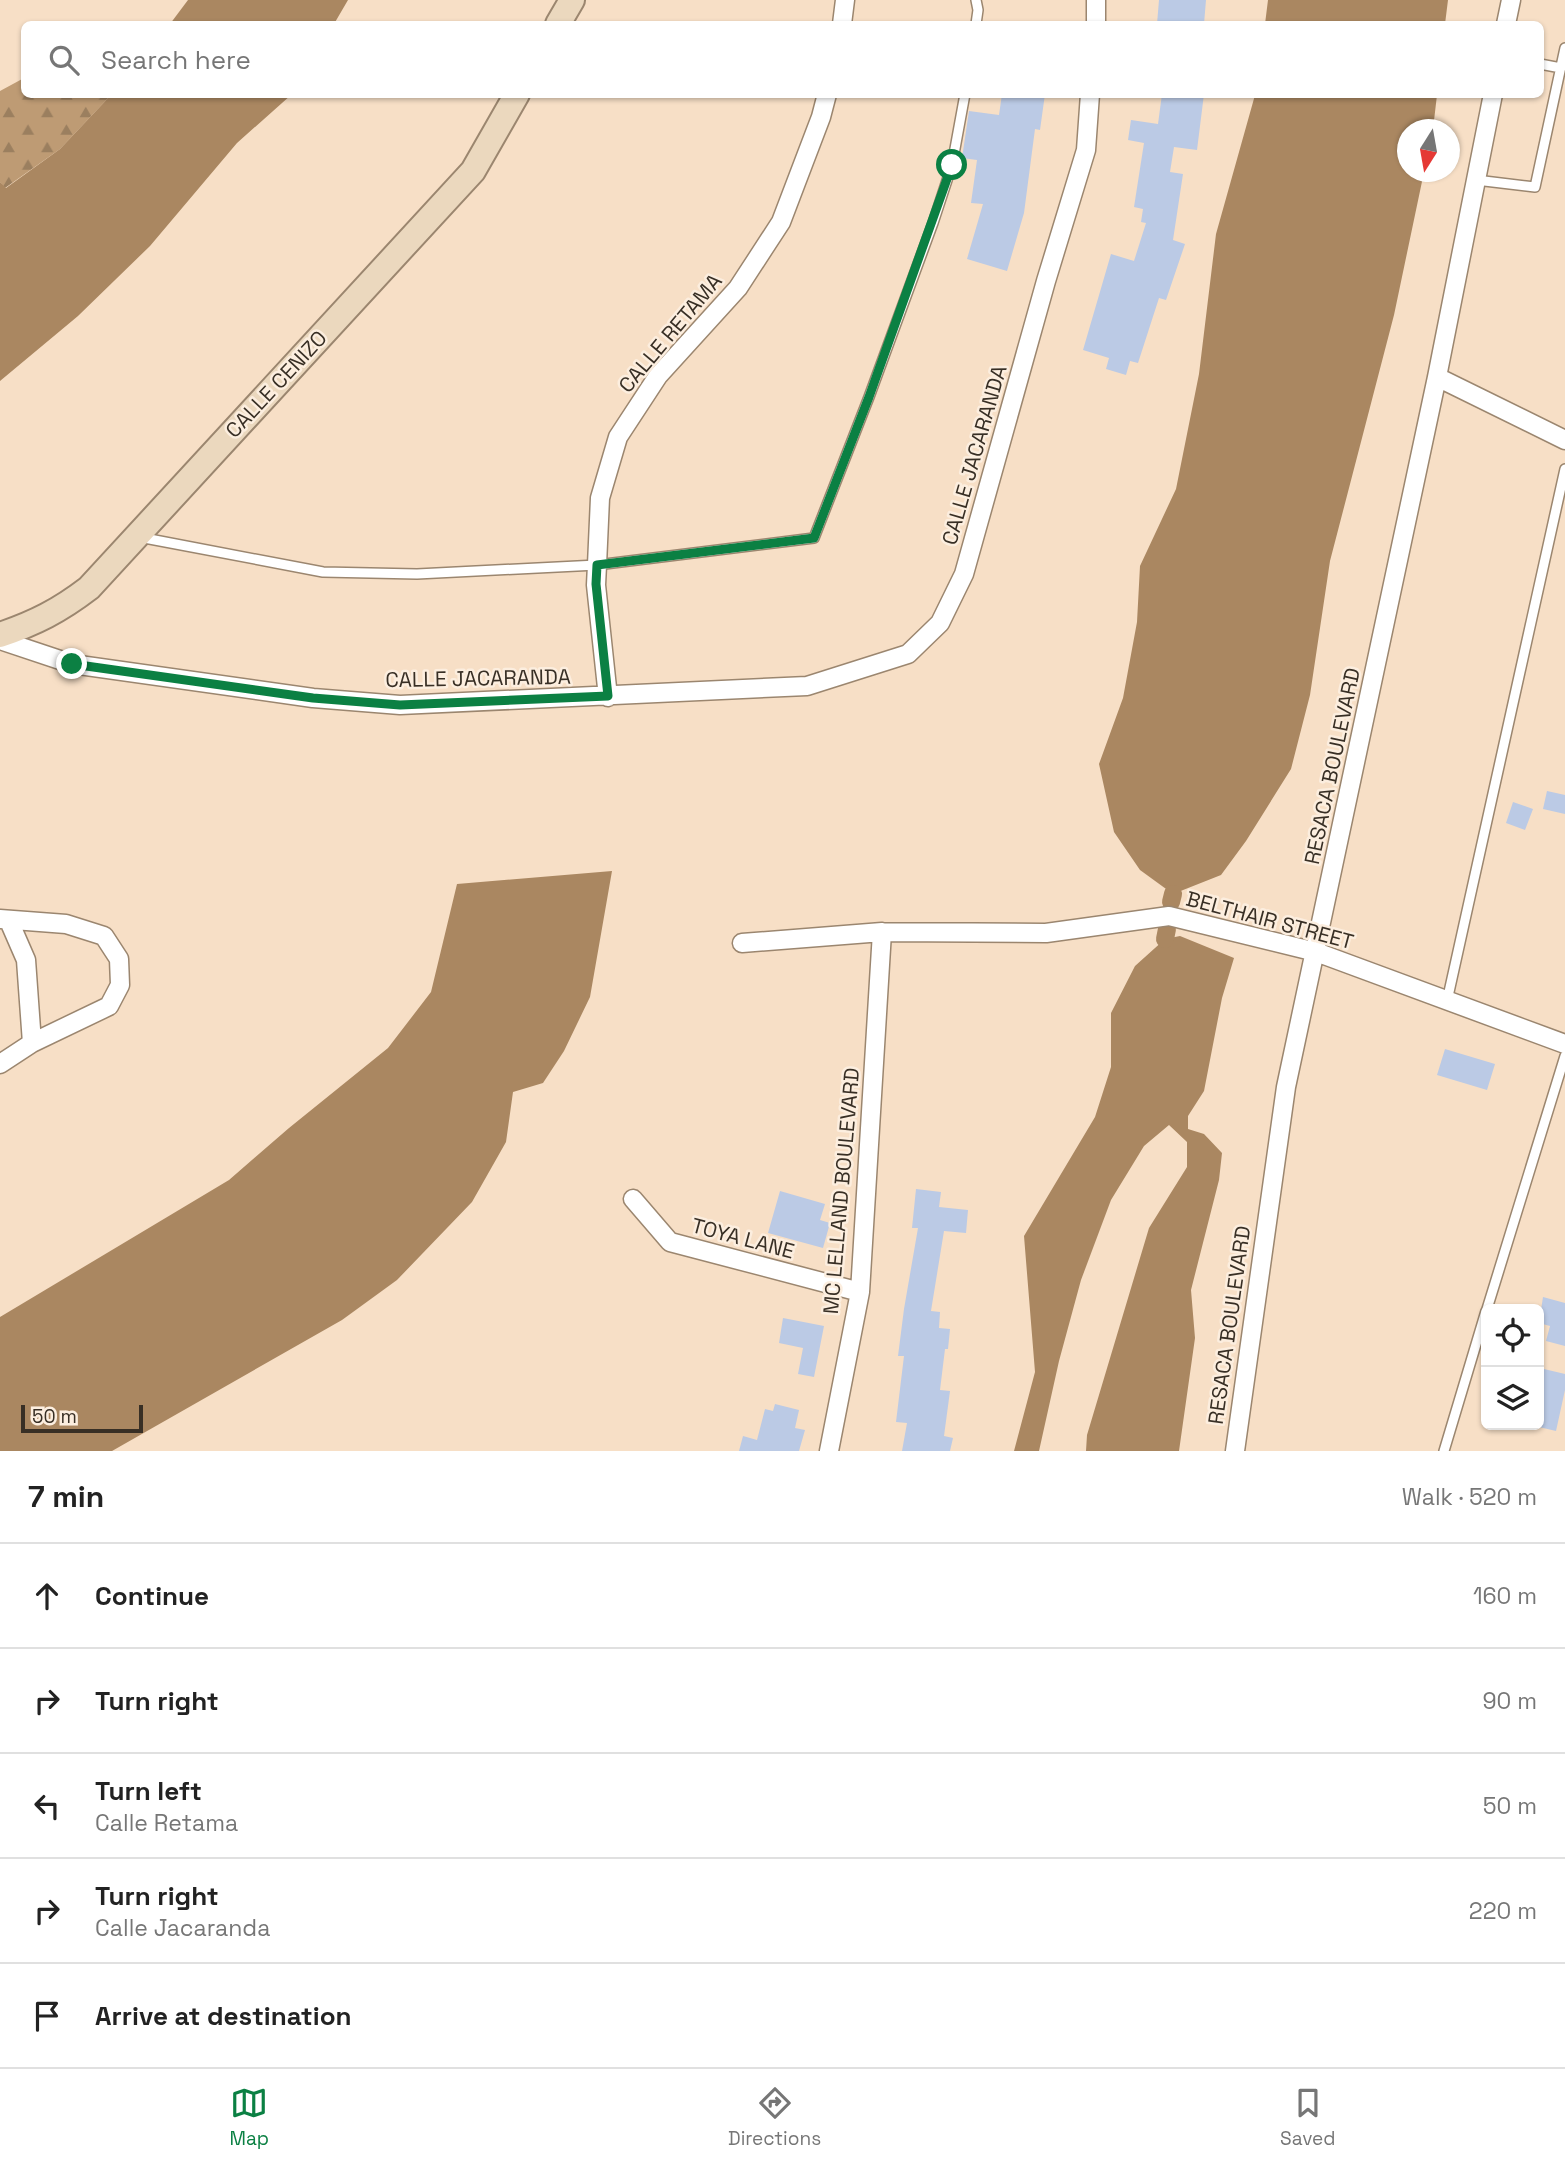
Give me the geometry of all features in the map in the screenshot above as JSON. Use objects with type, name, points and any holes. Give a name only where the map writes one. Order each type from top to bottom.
[{"type":"street","points":[[560,21],[572,0]]},
{"type":"street","points":[[842,21],[845,0]]},
{"type":"street","points":[[1096,0],[1096,21]]},
{"type":"street","points":[[1507,21],[1511,0]]},
{"type":"street","name":"CALLE CENIZO","points":[[0,637],[63,608],[89,588],[472,171],[515,98]]},
{"type":"street","name":"CALLE RETAMA","points":[[608,696],[596,584],[600,498],[618,437],[658,376],[738,288],[781,222],[826,98]]},
{"type":"street","name":"CALLE JACARANDA","points":[[0,637],[72,664],[313,698],[400,705],[807,685],[908,654],[940,623],[964,574],[1046,281],[1086,150],[1090,98]]},
{"type":"street","name":"RESACA BOULEVARD","points":[[1235,1451],[1286,1087],[1437,377],[1492,98]]},
{"type":"street","points":[[1437,377],[1565,440]]},
{"type":"street","name":"BELTHAIR STREET","points":[[742,943],[882,932],[1046,933],[1169,916],[1316,952],[1565,1044]]},
{"type":"street","points":[[4,920],[26,960],[32,1043]]},
{"type":"street","points":[[0,1064],[32,1043],[109,1006],[120,985],[119,959],[104,936],[66,924],[4,920]]},
{"type":"street","name":"MC LELLAND BOULEVARD","points":[[829,1451],[860,1292],[882,932]]},
{"type":"street","name":"TOYA LANE","points":[[632,1199],[670,1242],[860,1292]]},
{"type":"lane","points":[[976,0],[976,21]]},
{"type":"lane","points":[[1476,180],[1535,187],[1565,48]]},
{"type":"lane","points":[[1544,65],[1561,68]]},
{"type":"lane","points":[[136,536],[323,572],[417,574],[597,565],[814,538],[933,223],[952,165],[964,98]]},
{"type":"lane","points":[[1447,1001],[1565,469]]},
{"type":"lane","points":[[1489,1304],[1565,1056]]},
{"type":"lane","points":[[1444,1451],[1481,1330]]},
{"type":"green space","points":[[21,80],[21,98],[108,98],[60,149],[5,188],[0,182],[0,91]]},
{"type":"shaded area","points":[[188,0],[348,0],[336,21],[172,21]]},
{"type":"shaded area","points":[[1268,0],[1448,0],[1445,21],[1265,21]]},
{"type":"shaded area","points":[[108,98],[288,98],[237,143],[150,246],[78,316],[0,381],[0,182],[6,188],[60,149]]},
{"type":"shaded area","points":[[1254,98],[1437,98],[1434,119],[1397,119],[1397,182],[1422,182],[1394,315],[1330,561],[1310,695],[1291,769],[1246,841],[1221,875],[1173,894],[1140,870],[1114,832],[1099,764],[1123,698],[1137,622],[1140,566],[1176,489],[1199,374],[1216,234]]},
{"type":"shaded area","points":[[612,871],[590,997],[564,1051],[543,1083],[513,1092],[506,1142],[472,1202],[397,1280],[342,1320],[112,1451],[0,1451],[0,1317],[229,1180],[388,1048],[431,992],[457,884]]},
{"type":"shaded area","points":[[1180,936],[1234,958],[1222,998],[1204,1091],[1188,1116],[1188,1129],[1204,1134],[1222,1153],[1219,1180],[1191,1290],[1195,1338],[1179,1451],[1086,1451],[1087,1435],[1149,1228],[1187,1167],[1187,1142],[1169,1125],[1144,1146],[1111,1200],[1081,1280],[1039,1451],[1014,1451],[1035,1372],[1024,1236],[1095,1117],[1111,1067],[1111,1013],[1135,966],[1165,939]]},
{"type":"building","points":[[1159,0],[1206,0],[1204,21],[1157,21]]},
{"type":"building","points":[[1001,98],[1044,98],[1040,130],[1035,129],[1024,213],[1007,271],[967,259],[983,204],[971,203],[977,160],[962,158],[969,111],[999,115]]},
{"type":"building","points":[[1161,98],[1204,98],[1197,150],[1174,147],[1170,172],[1183,174],[1173,240],[1185,244],[1166,300],[1159,298],[1138,363],[1130,361],[1126,375],[1106,369],[1109,358],[1083,350],[1111,254],[1134,261],[1146,223],[1141,222],[1143,209],[1134,207],[1144,143],[1128,140],[1131,120],[1158,124]]},
{"type":"building","points":[[1547,791],[1565,795],[1565,814],[1543,809]]},
{"type":"building","points":[[1513,802],[1533,809],[1525,830],[1506,823]]},
{"type":"building","points":[[1445,1049],[1495,1064],[1487,1090],[1437,1075]]},
{"type":"building","points":[[916,1189],[941,1192],[939,1207],[968,1210],[966,1233],[944,1231],[931,1311],[940,1312],[939,1328],[950,1329],[940,1390],[950,1391],[944,1436],[953,1438],[950,1451],[902,1451],[907,1423],[896,1422],[904,1356],[898,1356],[918,1228],[912,1228]]},
{"type":"building","points":[[780,1191],[825,1204],[820,1220],[830,1223],[823,1248],[768,1233]]},
{"type":"building","points":[[1543,1297],[1565,1303],[1565,1346],[1546,1341],[1550,1326],[1544,1324]]},
{"type":"building","points":[[783,1318],[824,1326],[814,1377],[798,1374],[803,1348],[779,1343]]},
{"type":"building","points":[[1544,1369],[1565,1374],[1565,1390],[1556,1431],[1544,1428]]},
{"type":"building","points":[[775,1404],[799,1410],[795,1428],[805,1430],[799,1451],[739,1451],[743,1436],[757,1440],[765,1409],[773,1411]]},
{"type":"waterway","points":[[1171,902],[1173,894]]},
{"type":"waterway","points":[[1165,939],[1167,929]]},
{"type":"route","points":[[72,664],[313,698],[400,705],[608,696],[596,584],[597,565],[814,538],[869,397],[952,165]]}]
